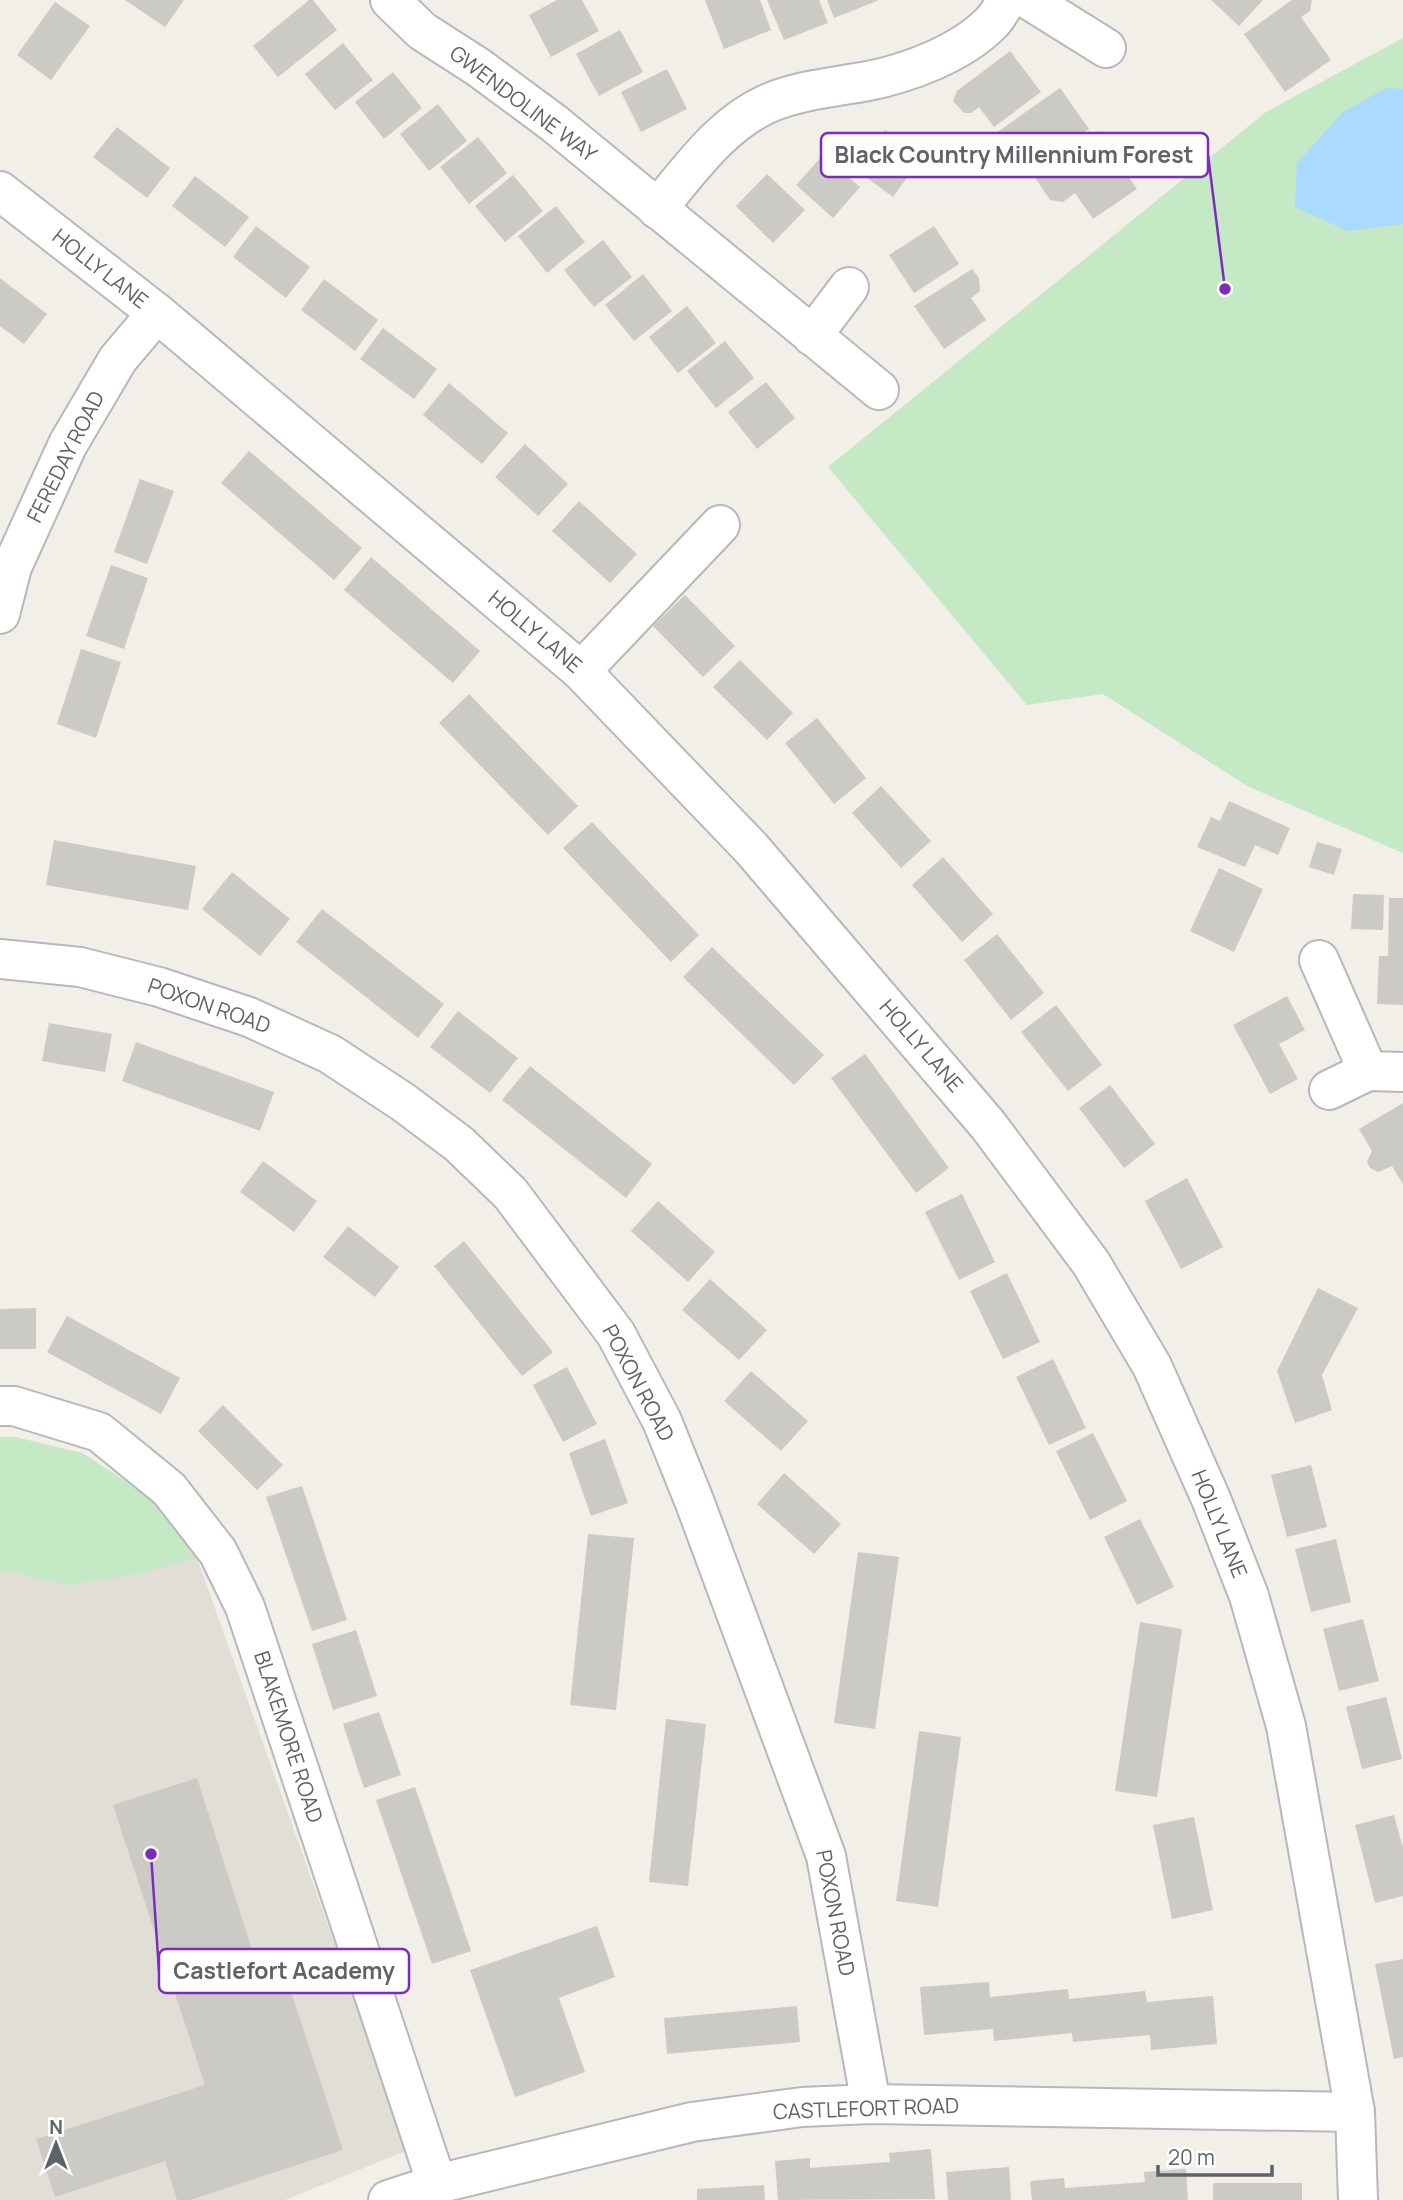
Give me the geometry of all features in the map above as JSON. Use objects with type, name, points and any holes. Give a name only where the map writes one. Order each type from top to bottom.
[{"type":"street","name":"GWENDOLINE WAY","points":[[390,0],[422,31],[478,67],[555,124],[879,390]]},
{"type":"street","points":[[657,209],[722,134],[740,118],[770,103],[815,89],[871,80],[930,62],[971,40],[993,21],[1007,0]]},
{"type":"street","points":[[1029,0],[1106,48]]},
{"type":"street","name":"HOLLY LANE","points":[[0,191],[158,313],[581,671],[751,848],[988,1125],[1091,1263],[1152,1366],[1211,1499],[1249,1596],[1286,1726],[1355,2112],[1358,2200]]},
{"type":"street","points":[[812,336],[849,287]]},
{"type":"street","name":"FEREDAY ROAD","points":[[0,614],[12,567],[68,444],[118,359],[158,313]]},
{"type":"street","points":[[581,671],[720,525]]},
{"type":"street","name":"POXON ROAD","points":[[0,960],[80,967],[159,987],[249,1017],[330,1054],[403,1102],[459,1144],[510,1193],[616,1334],[662,1421],[691,1491],[826,1856],[871,2104]]},
{"type":"street","points":[[1319,960],[1385,1071],[1329,1090]]},
{"type":"street","name":"BLAKEMORE ROAD","points":[[0,1406],[14,1406],[99,1432],[169,1489],[218,1552],[244,1607],[437,2183]]},
{"type":"street","name":"CASTLEFORT ROAD","points":[[388,2200],[437,2183],[692,2122],[802,2107],[871,2104],[1355,2112]]},
{"type":"shaded area","points":[[0,1437],[15,1437],[82,1453],[156,1501],[197,1558],[408,2150],[285,2200],[0,2200]]},
{"type":"green space","points":[[1403,38],[1403,853],[1249,787],[1103,694],[1027,705],[828,467],[1266,112]]},
{"type":"green space","points":[[0,1437],[15,1437],[82,1453],[156,1501],[197,1558],[141,1573],[69,1585],[10,1571],[0,1572]]},
{"type":"water","points":[[1386,88],[1403,89],[1403,224],[1348,231],[1295,207],[1297,163],[1343,112]]},
{"type":"building","points":[[125,0],[184,0],[165,27]]},
{"type":"building","points":[[309,0],[313,0],[337,30],[278,77],[253,46]]},
{"type":"building","points":[[557,0],[582,0],[599,31],[551,57],[529,15]]},
{"type":"building","points":[[705,0],[760,0],[771,30],[724,49]]},
{"type":"building","points":[[767,0],[819,0],[828,23],[784,40]]},
{"type":"building","points":[[827,0],[879,0],[834,18]]},
{"type":"building","points":[[1211,0],[1263,0],[1239,26]]},
{"type":"building","points":[[1292,0],[1312,0],[1310,11],[1301,17],[1331,60],[1285,92],[1244,34]]},
{"type":"building","points":[[55,2],[90,26],[51,80],[17,55]]},
{"type":"building","points":[[620,30],[643,72],[599,96],[576,54]]},
{"type":"building","points":[[343,43],[373,80],[335,110],[305,74]]},
{"type":"building","points":[[1010,51],[1041,92],[994,127],[979,107],[971,113],[964,113],[953,101],[957,91]]},
{"type":"building","points":[[667,69],[687,109],[641,132],[621,92]]},
{"type":"building","points":[[393,72],[422,108],[384,139],[355,102]]},
{"type":"building","points":[[1060,88],[1089,129],[1036,165],[1028,154],[1014,165],[993,135]]},
{"type":"building","points":[[438,104],[467,141],[429,171],[400,134]]},
{"type":"building","points":[[117,127],[170,168],[147,198],[93,157]]},
{"type":"building","points":[[885,130],[922,157],[893,197],[856,170]]},
{"type":"building","points":[[1097,131],[1137,189],[1093,219],[1075,193],[1063,202],[1050,200],[1036,179],[1036,173]]},
{"type":"building","points":[[478,137],[507,173],[469,204],[440,167]]},
{"type":"building","points":[[823,155],[860,187],[833,218],[796,185]]},
{"type":"building","points":[[767,174],[805,210],[773,243],[736,206]]},
{"type":"building","points":[[513,175],[543,211],[505,242],[475,206]]},
{"type":"building","points":[[195,176],[249,217],[225,247],[172,206]]},
{"type":"building","points":[[556,206],[585,242],[547,273],[518,236]]},
{"type":"building","points":[[256,226],[310,267],[286,298],[233,257]]},
{"type":"building","points":[[934,226],[959,264],[914,293],[889,255]]},
{"type":"building","points":[[603,240],[632,277],[594,307],[564,270]]},
{"type":"building","points":[[972,269],[979,278],[980,291],[971,298],[986,320],[944,349],[914,306]]},
{"type":"building","points":[[643,274],[672,311],[634,341],[605,305]]},
{"type":"building","points":[[0,278],[47,314],[24,344],[0,326]]},
{"type":"building","points":[[324,279],[378,320],[355,351],[301,310]]},
{"type":"building","points":[[687,306],[716,343],[678,373],[649,337]]},
{"type":"building","points":[[383,328],[437,369],[414,399],[360,359]]},
{"type":"building","points":[[725,341],[754,378],[716,408],[687,371]]},
{"type":"building","points":[[766,382],[795,418],[757,449],[728,412]]},
{"type":"building","points":[[449,383],[508,433],[482,464],[423,415]]},
{"type":"building","points":[[525,444],[568,484],[538,516],[495,477]]},
{"type":"building","points":[[249,451],[362,548],[334,580],[221,483]]},
{"type":"building","points":[[140,479],[174,491],[147,564],[114,552]]},
{"type":"building","points":[[579,501],[637,554],[610,583],[552,531]]},
{"type":"building","points":[[371,557],[480,651],[453,683],[344,590]]},
{"type":"building","points":[[111,565],[148,578],[124,649],[86,636]]},
{"type":"building","points":[[685,595],[735,646],[703,677],[653,626]]},
{"type":"building","points":[[81,649],[121,662],[96,738],[57,724]]},
{"type":"building","points":[[740,660],[793,713],[767,740],[713,687]]},
{"type":"building","points":[[469,694],[578,806],[548,835],[439,723]]},
{"type":"building","points":[[817,718],[866,778],[834,804],[785,743]]},
{"type":"building","points":[[881,786],[931,841],[901,868],[852,813]]},
{"type":"building","points":[[1229,801],[1290,828],[1278,855],[1255,845],[1245,867],[1197,847],[1211,817],[1220,821]]},
{"type":"building","points":[[592,822],[699,935],[671,962],[563,848]]},
{"type":"building","points":[[54,840],[196,866],[188,910],[46,885]]},
{"type":"building","points":[[1317,842],[1342,849],[1334,875],[1309,867]]},
{"type":"building","points":[[943,857],[993,914],[962,942],[912,885]]},
{"type":"building","points":[[1219,868],[1263,889],[1234,952],[1190,931]]},
{"type":"building","points":[[232,872],[290,919],[260,956],[202,909]]},
{"type":"building","points":[[1353,894],[1384,895],[1383,930],[1351,929]]},
{"type":"building","points":[[1389,898],[1403,898],[1403,1005],[1377,1004],[1379,956],[1388,956]]},
{"type":"building","points":[[322,909],[444,1004],[418,1038],[296,942]]},
{"type":"building","points":[[997,934],[1044,993],[1011,1020],[964,960]]},
{"type":"building","points":[[712,947],[824,1055],[794,1085],[683,977]]},
{"type":"building","points":[[1287,996],[1305,1030],[1279,1044],[1298,1079],[1270,1094],[1233,1025]]},
{"type":"building","points":[[1056,1005],[1102,1065],[1068,1091],[1021,1032]]},
{"type":"building","points":[[458,1011],[518,1058],[490,1093],[430,1047]]},
{"type":"building","points":[[49,1023],[112,1034],[105,1072],[42,1061]]},
{"type":"building","points":[[136,1042],[274,1092],[260,1131],[122,1081]]},
{"type":"building","points":[[865,1054],[949,1168],[916,1193],[831,1078]]},
{"type":"building","points":[[530,1066],[652,1164],[626,1198],[502,1100]]},
{"type":"building","points":[[1110,1085],[1155,1144],[1124,1168],[1079,1108]]},
{"type":"building","points":[[1403,1103],[1403,1184],[1392,1166],[1378,1172],[1370,1168],[1367,1162],[1372,1151],[1359,1129]]},
{"type":"building","points":[[263,1161],[317,1201],[294,1232],[240,1192]]},
{"type":"building","points":[[1187,1178],[1223,1247],[1181,1269],[1145,1201]]},
{"type":"building","points":[[962,1194],[995,1262],[959,1280],[925,1212]]},
{"type":"building","points":[[658,1201],[715,1252],[688,1282],[631,1231]]},
{"type":"building","points":[[348,1226],[399,1267],[375,1297],[323,1257]]},
{"type":"building","points":[[464,1241],[553,1352],[522,1376],[434,1266]]},
{"type":"building","points":[[1007,1273],[1040,1342],[1003,1359],[970,1291]]},
{"type":"building","points":[[710,1279],[767,1330],[739,1360],[682,1310]]},
{"type":"building","points":[[1318,1288],[1358,1308],[1322,1375],[1332,1410],[1295,1423],[1277,1371]]},
{"type":"building","points":[[36,1308],[36,1349],[0,1349],[0,1309]]},
{"type":"building","points":[[67,1316],[180,1378],[161,1414],[47,1352]]},
{"type":"building","points":[[1053,1359],[1086,1428],[1049,1445],[1016,1377]]},
{"type":"building","points":[[567,1367],[597,1424],[563,1442],[533,1385]]},
{"type":"building","points":[[751,1371],[808,1421],[781,1451],[724,1401]]},
{"type":"building","points":[[223,1405],[283,1465],[257,1490],[198,1431]]},
{"type":"building","points":[[1093,1433],[1127,1501],[1090,1520],[1056,1451]]},
{"type":"building","points":[[605,1439],[628,1503],[591,1516],[569,1453]]},
{"type":"building","points":[[1311,1465],[1327,1527],[1287,1537],[1271,1475]]},
{"type":"building","points":[[784,1473],[841,1524],[814,1554],[757,1504]]},
{"type":"building","points":[[302,1486],[347,1620],[312,1631],[266,1497]]},
{"type":"building","points":[[1140,1519],[1174,1587],[1137,1605],[1104,1537]]},
{"type":"building","points":[[588,1534],[634,1538],[616,1710],[570,1705]]},
{"type":"building","points":[[1336,1539],[1351,1602],[1311,1612],[1295,1549]]},
{"type":"building","points":[[858,1552],[899,1557],[875,1729],[834,1723]]},
{"type":"building","points":[[1363,1619],[1379,1681],[1339,1691],[1323,1629]]},
{"type":"building","points":[[1140,1622],[1182,1629],[1157,1797],[1115,1791]]},
{"type":"building","points":[[356,1630],[377,1696],[333,1710],[312,1644]]},
{"type":"building","points":[[1386,1697],[1402,1759],[1362,1769],[1346,1707]]},
{"type":"building","points":[[379,1712],[401,1775],[364,1788],[343,1724]]},
{"type":"building","points":[[666,1719],[706,1724],[688,1886],[649,1882]]},
{"type":"building","points":[[919,1731],[961,1737],[938,1907],[896,1901]]},
{"type":"building","points":[[197,1778],[256,1962],[279,1955],[343,2150],[190,2200],[177,2200],[165,2161],[55,2197],[36,2139],[205,2085],[113,1805]]},
{"type":"building","points":[[415,1787],[471,1951],[432,1964],[376,1800]]},
{"type":"building","points":[[1394,1815],[1403,1848],[1403,1896],[1375,1903],[1355,1825]]},
{"type":"building","points":[[1194,1817],[1213,1910],[1172,1919],[1153,1825]]},
{"type":"building","points":[[597,1926],[615,1977],[559,1998],[585,2072],[515,2097],[470,1970]]},
{"type":"building","points":[[1403,1959],[1403,2057],[1394,2059],[1375,1964]]},
{"type":"building","points":[[989,1982],[990,1997],[1068,1989],[1069,1999],[1145,1991],[1147,2002],[1213,1996],[1217,2044],[1151,2050],[1150,2035],[1073,2042],[1072,2033],[994,2041],[993,2029],[924,2035],[920,1987]]},
{"type":"building","points":[[797,2006],[800,2042],[667,2054],[664,2018]]},
{"type":"building","points":[[931,2149],[935,2199],[778,2200],[775,2161],[810,2158],[810,2168],[890,2162],[889,2153]]},
{"type":"building","points":[[1009,2167],[1011,2200],[948,2200],[946,2172]]},
{"type":"building","points":[[1186,2169],[1188,2200],[1032,2200],[1030,2181],[1064,2178],[1065,2188],[1145,2182],[1144,2172]]},
{"type":"building","points":[[1213,2183],[1302,2183],[1302,2200],[1213,2200]]},
{"type":"building","points":[[764,2185],[765,2200],[697,2200],[697,2189]]},
{"type":"place","name":"Black Country Millennium Forest","points":[[1225,289]]},
{"type":"place","name":"Castlefort Academy","points":[[151,1854]]}]
